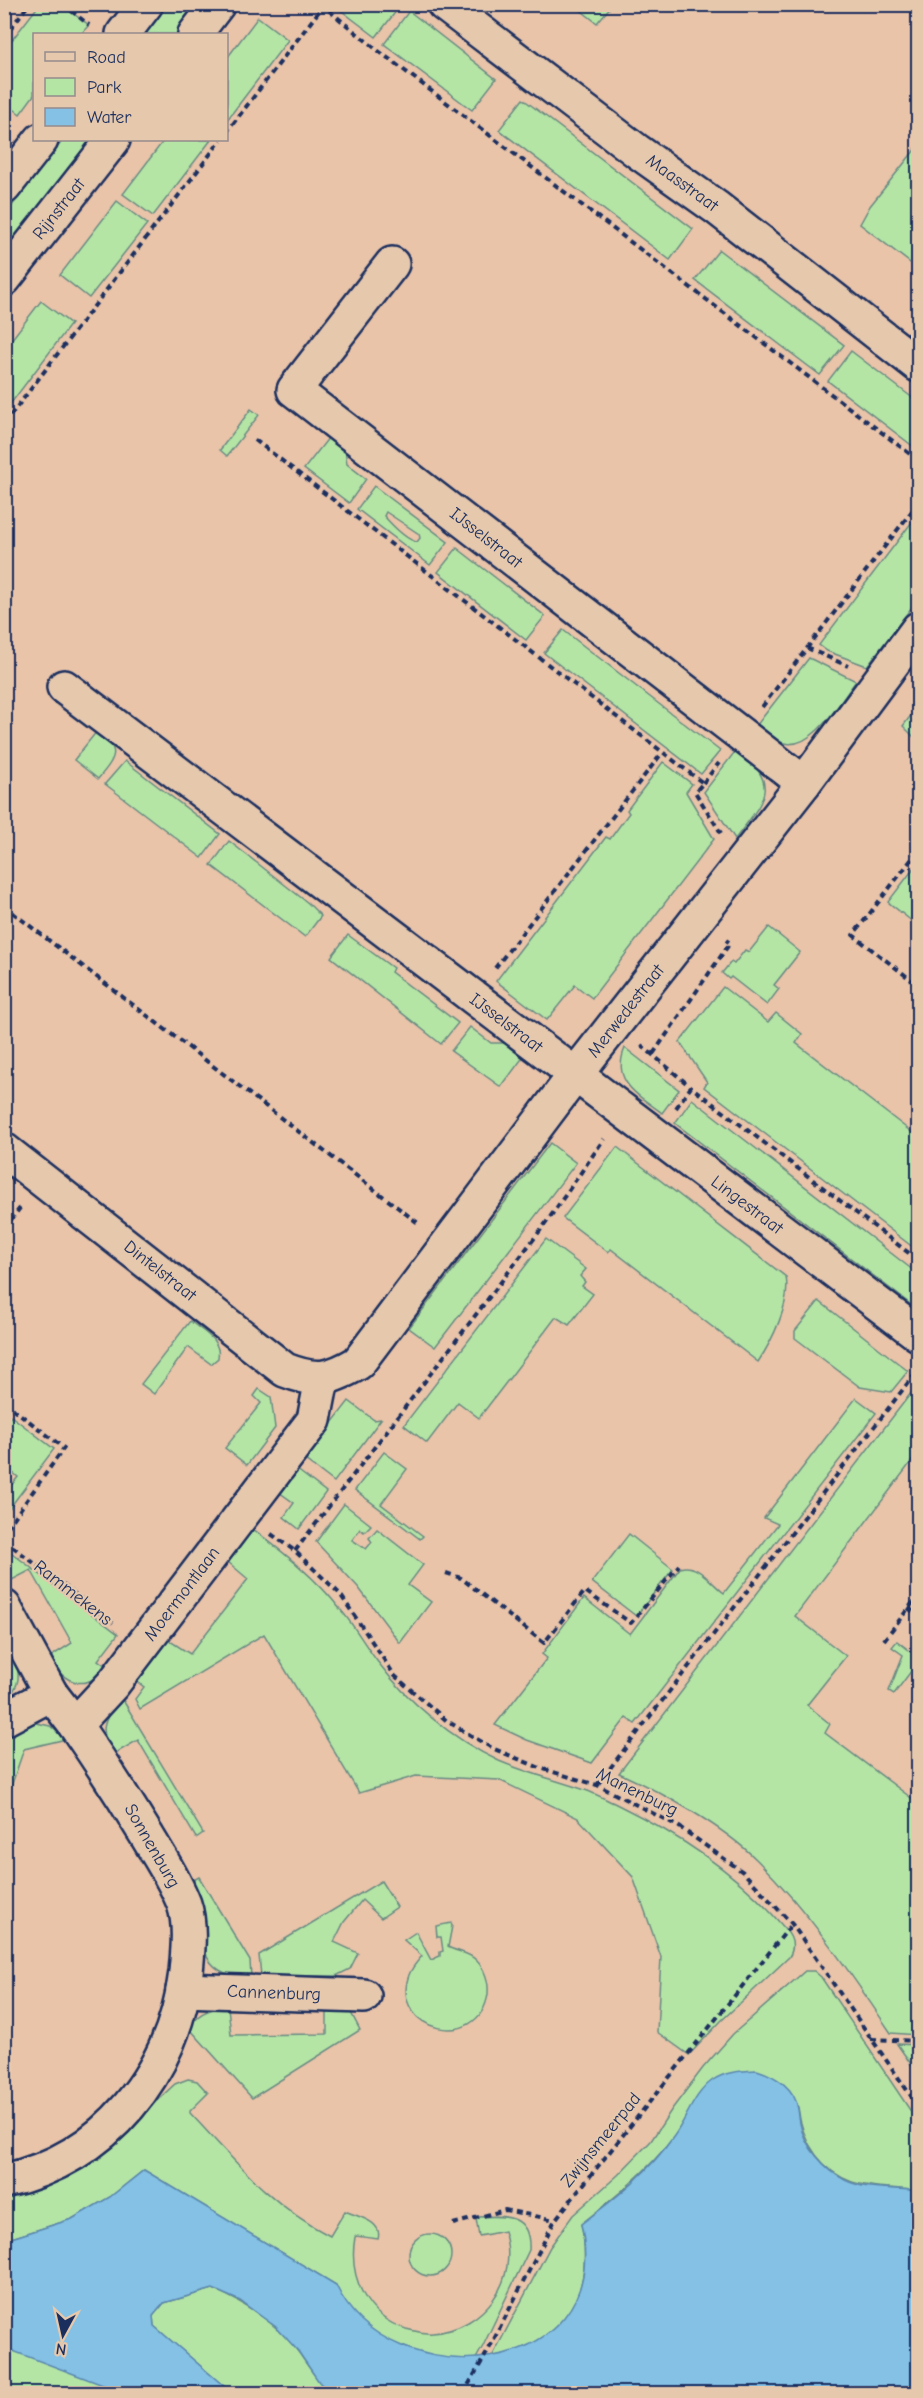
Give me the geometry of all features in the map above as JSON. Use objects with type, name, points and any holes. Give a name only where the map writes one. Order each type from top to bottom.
[{"type":"street","points":[[108,32],[146,4]]},
{"type":"street","points":[[196,33],[218,4]]},
{"type":"street","name":"Maasstraat","points":[[444,4],[637,151],[717,208],[918,365]]},
{"type":"street","points":[[4,187],[40,141]]},
{"type":"street","name":"Rijnstraat","points":[[4,279],[112,141]]},
{"type":"street","name":"IJsselstraat","points":[[392,264],[294,390],[804,783]]},
{"type":"street","name":"Merwedestraat","points":[[322,1378],[338,1375],[358,1363],[575,1075],[804,783],[918,629]]},
{"type":"street","name":"IJsselstraat","points":[[64,687],[575,1075]]},
{"type":"street","name":"Lingestraat","points":[[575,1075],[918,1334]]},
{"type":"street","name":"Dintelstraat","points":[[4,1150],[285,1370],[304,1377],[322,1378]]},
{"type":"street","name":"Moermontlaan","points":[[75,1725],[113,1684],[314,1420],[322,1378]]},
{"type":"street","points":[[4,1607],[51,1694],[75,1725]]},
{"type":"street","points":[[4,1719],[51,1694]]},
{"type":"street","name":"Sonnenburg","points":[[4,2181],[26,2176],[72,2156],[112,2126],[144,2088],[168,2044],[183,1990],[188,1947],[185,1906],[163,1861],[75,1725]]},
{"type":"street","name":"Cannenburg","points":[[183,1990],[364,1996]]},
{"type":"path","points":[[4,37],[29,4]]},
{"type":"path","points":[[63,4],[108,32]]},
{"type":"path","points":[[228,130],[322,5],[375,49],[918,460]]},
{"type":"path","points":[[4,424],[220,141]]},
{"type":"path","points":[[255,440],[703,783]]},
{"type":"path","points":[[741,863],[695,792],[918,503]]},
{"type":"path","points":[[473,997],[662,753]]},
{"type":"path","points":[[918,851],[853,935],[918,985]]},
{"type":"path","points":[[4,906],[446,1244]]},
{"type":"path","points":[[653,1054],[730,942],[718,935]]},
{"type":"path","points":[[656,1136],[691,1087],[918,1260]]},
{"type":"path","points":[[295,1551],[546,1223],[609,1133]]},
{"type":"path","points":[[597,1785],[918,1370]]},
{"type":"path","points":[[4,1411],[7,1404],[64,1448],[4,1532]]},
{"type":"path","name":"Manenburg","points":[[244,1514],[295,1551],[340,1594],[395,1676],[447,1720],[492,1748],[540,1768],[597,1785],[678,1826],[743,1872],[792,1924],[918,2106]]},
{"type":"path","name":"Rammekens","points":[[4,1540],[142,1646]]},
{"type":"path","points":[[446,1573],[461,1578],[543,1643],[585,1591],[631,1623],[679,1565]]},
{"type":"path","points":[[884,1640],[918,1596]]},
{"type":"path","points":[[908,1608],[918,1615]]},
{"type":"path","name":"Zwijnsmeerpad","points":[[463,2394],[555,2220],[792,1924]]},
{"type":"path","points":[[870,2039],[918,2041]]},
{"type":"path","points":[[453,2224],[505,2210],[555,2220]]},
{"type":"green space","points":[[400,4],[401,5],[376,37],[334,5]]},
{"type":"green space","points":[[39,5],[61,5],[89,25],[82,33],[33,33],[33,96],[20,114],[5,102],[5,49]]},
{"type":"green space","points":[[167,5],[204,5],[182,33],[145,33]]},
{"type":"green space","points":[[574,5],[612,5],[597,23]]},
{"type":"green space","points":[[409,11],[496,79],[472,110],[384,44]]},
{"type":"green space","points":[[258,17],[288,40],[228,119],[228,57]]},
{"type":"green space","points":[[523,99],[693,229],[670,260],[499,130]]},
{"type":"green space","points":[[62,141],[99,141],[13,252],[5,245],[4,216]]},
{"type":"green space","points":[[163,141],[210,141],[153,216],[123,194]]},
{"type":"green space","points":[[918,146],[918,269],[860,224],[870,206]]},
{"type":"green space","points":[[117,201],[147,224],[89,298],[60,275]]},
{"type":"green space","points":[[719,250],[844,345],[820,375],[695,280]]},
{"type":"green space","points":[[41,301],[71,324],[5,411],[5,348]]},
{"type":"green space","points":[[851,351],[918,402],[918,450],[828,381]]},
{"type":"green space","points":[[251,409],[259,415],[227,456],[220,450]]},
{"type":"green space","points":[[329,437],[345,449],[347,464],[366,479],[349,503],[304,469]]},
{"type":"green space","points":[[374,486],[448,542],[430,565],[357,509]],"holes":[[[386,512],[419,534],[420,538],[417,542],[408,538],[384,516]]]},
{"type":"green space","points":[[918,514],[918,599],[867,666],[827,651],[819,645]]},
{"type":"green space","points":[[457,548],[545,616],[526,640],[438,572]]},
{"type":"green space","points":[[563,630],[720,751],[701,774],[544,653]]},
{"type":"green space","points":[[809,658],[856,681],[816,732],[795,743],[780,742],[756,726]]},
{"type":"green space","points":[[918,706],[918,741],[903,726]]},
{"type":"green space","points":[[97,731],[110,743],[114,754],[98,779],[74,760]]},
{"type":"green space","points":[[737,749],[760,773],[764,783],[764,793],[754,814],[735,839],[704,792]]},
{"type":"green space","points":[[125,761],[220,834],[202,858],[105,784]]},
{"type":"green space","points":[[663,762],[692,784],[686,792],[714,839],[592,998],[575,985],[547,1020],[496,981],[606,837],[610,839],[629,813],[627,810]]},
{"type":"green space","points":[[229,841],[308,903],[321,916],[305,937],[211,865]]},
{"type":"green space","points":[[918,863],[918,926],[888,902]]},
{"type":"green space","points":[[769,927],[800,952],[774,985],[779,989],[767,1005],[731,977],[729,979],[722,973],[731,962],[734,964],[745,950],[749,952]]},
{"type":"green space","points":[[348,935],[393,968],[391,972],[458,1023],[441,1044],[331,957]]},
{"type":"green space","points":[[723,987],[768,1022],[776,1013],[802,1034],[796,1043],[918,1137],[918,1251],[704,1087],[707,1082],[680,1042]]},
{"type":"green space","points":[[470,1027],[491,1043],[506,1043],[524,1056],[501,1087],[451,1051]]},
{"type":"green space","points":[[625,1048],[679,1090],[662,1113],[636,1093],[624,1079],[622,1060]]},
{"type":"green space","points":[[692,1099],[918,1274],[918,1310],[675,1123]]},
{"type":"green space","points":[[550,1143],[576,1163],[435,1347],[409,1328]]},
{"type":"green space","points":[[617,1147],[786,1277],[786,1298],[783,1310],[769,1344],[758,1362],[611,1249],[608,1252],[563,1218]]},
{"type":"green space","points":[[546,1239],[586,1269],[580,1276],[585,1282],[582,1286],[593,1294],[569,1325],[556,1317],[479,1418],[458,1402],[427,1443],[404,1425]]},
{"type":"green space","points":[[819,1301],[908,1371],[891,1392],[860,1387],[795,1338],[795,1331]]},
{"type":"green space","points":[[190,1321],[214,1341],[218,1358],[211,1364],[188,1347],[154,1394],[141,1384]]},
{"type":"green space","points":[[918,1384],[918,1453],[795,1616],[846,1656],[807,1705],[830,1724],[825,1733],[918,1803],[918,2035],[891,2033],[844,1965],[794,1900],[743,1847],[692,1811],[619,1773]]},
{"type":"green space","points":[[259,1389],[271,1397],[275,1428],[247,1465],[225,1448],[261,1403],[254,1396]]},
{"type":"green space","points":[[856,1398],[876,1413],[635,1724],[626,1718],[592,1763],[527,1740],[495,1725],[547,1658],[542,1654],[584,1598],[630,1634],[680,1568],[692,1568],[698,1571],[724,1593],[778,1524],[764,1518]]},
{"type":"green space","points":[[349,1401],[374,1420],[381,1419],[334,1482],[304,1459]]},
{"type":"green space","points":[[11,1416],[54,1449],[5,1514],[5,1486],[10,1487],[18,1477],[5,1466],[5,1423]]},
{"type":"green space","points":[[384,1452],[407,1469],[381,1504],[423,1536],[420,1539],[355,1490]]},
{"type":"green space","points":[[296,1469],[326,1492],[299,1529],[284,1517],[294,1503],[279,1492]]},
{"type":"green space","points":[[344,1504],[371,1525],[364,1532],[360,1529],[352,1540],[366,1549],[372,1542],[369,1538],[377,1529],[423,1565],[408,1585],[431,1602],[400,1643],[358,1587],[316,1542]]},
{"type":"green space","points":[[253,1529],[310,1576],[345,1615],[389,1676],[417,1705],[448,1731],[499,1761],[597,1795],[660,1827],[701,1853],[739,1882],[781,1924],[789,1934],[793,1945],[789,1957],[721,2021],[689,2055],[657,2032],[661,1957],[633,1877],[578,1818],[499,1780],[416,1776],[359,1793],[264,1634],[140,1709],[135,1699],[144,1687],[135,1680],[167,1639],[190,1654],[248,1579],[228,1562]]},
{"type":"green space","points":[[629,1534],[673,1569],[636,1616],[592,1582]]},
{"type":"green space","points":[[4,1547],[118,1634],[98,1660],[106,1666],[99,1675],[91,1680],[76,1682],[62,1674],[49,1659],[72,1643],[31,1570],[5,1582]]},
{"type":"green space","points":[[897,1641],[918,1657],[918,1662],[894,1694],[889,1691],[903,1655],[892,1647]]},
{"type":"green space","points":[[13,1654],[18,1674],[17,1685],[5,1701],[5,1659]]},
{"type":"green space","points":[[121,1697],[203,1833],[196,1838],[138,1740],[114,1754],[108,1745],[104,1731],[105,1724]]},
{"type":"green space","points":[[32,1722],[50,1726],[66,1739],[24,1749],[5,1804],[5,1767],[8,1765],[5,1759],[5,1735]]},
{"type":"green space","points":[[199,1877],[250,1961],[251,1977],[231,1975],[220,1971],[207,1957],[190,1882]]},
{"type":"green space","points":[[381,1881],[397,1907],[381,1918],[362,1900],[344,1922],[334,1942],[358,1953],[350,1969],[336,1976],[261,1976],[259,1955]]},
{"type":"green space","points":[[451,1923],[448,1947],[470,1955],[476,1960],[484,1972],[488,1989],[481,2012],[469,2024],[454,2029],[438,2028],[423,2021],[412,2010],[406,1994],[409,1975],[422,1956],[404,1940],[416,1932],[431,1960],[440,1956],[440,1952],[443,1951],[441,1937],[437,1937],[436,1926]]},
{"type":"green space","points":[[805,1971],[814,1971],[821,1977],[918,2122],[918,2191],[862,2185],[838,2175],[827,2167],[809,2144],[802,2127],[798,2107],[713,2080],[673,2138],[652,2162],[581,2224],[584,2251],[583,2277],[576,2300],[565,2322],[550,2340],[531,2356],[508,2368],[482,2376],[550,2247],[573,2215],[618,2175],[651,2141],[703,2068],[733,2034]]},
{"type":"green space","points":[[228,2007],[231,2035],[327,2034],[327,2008],[350,2011],[360,2030],[252,2098],[190,2029],[192,2023],[205,2012]]},
{"type":"green space","points":[[897,2044],[918,2045],[918,2074]]},
{"type":"green space","points":[[188,2079],[197,2081],[208,2093],[190,2113],[255,2181],[289,2211],[330,2236],[345,2211],[368,2220],[377,2228],[378,2239],[355,2237],[354,2267],[370,2305],[392,2323],[413,2331],[433,2333],[468,2322],[482,2312],[494,2299],[502,2284],[507,2267],[508,2249],[504,2231],[479,2236],[476,2219],[498,2216],[521,2223],[526,2229],[529,2250],[464,2380],[419,2373],[383,2355],[355,2326],[336,2285],[144,2170],[110,2197],[72,2219],[5,2240],[5,2194],[107,2147],[175,2084]]},
{"type":"green space","points":[[430,2234],[445,2240],[451,2255],[445,2270],[430,2276],[415,2270],[409,2255],[415,2240]]},
{"type":"green space","points":[[213,2289],[249,2307],[271,2323],[290,2342],[330,2393],[232,2393],[154,2326],[153,2316],[164,2303]]},
{"type":"green space","points":[[5,2341],[149,2393],[5,2393]]},
{"type":"water","points":[[757,2070],[778,2079],[789,2089],[796,2102],[802,2132],[806,2140],[816,2156],[837,2176],[862,2186],[918,2191],[918,2393],[601,2394],[591,2389],[581,2394],[330,2393],[319,2382],[298,2351],[276,2327],[240,2301],[213,2289],[164,2303],[153,2316],[154,2326],[232,2393],[124,2393],[5,2348],[5,2240],[72,2219],[110,2197],[144,2170],[336,2285],[363,2321],[401,2346],[445,2357],[491,2356],[532,2343],[565,2316],[583,2277],[581,2224],[643,2173],[665,2149],[706,2085],[723,2075]]}]
